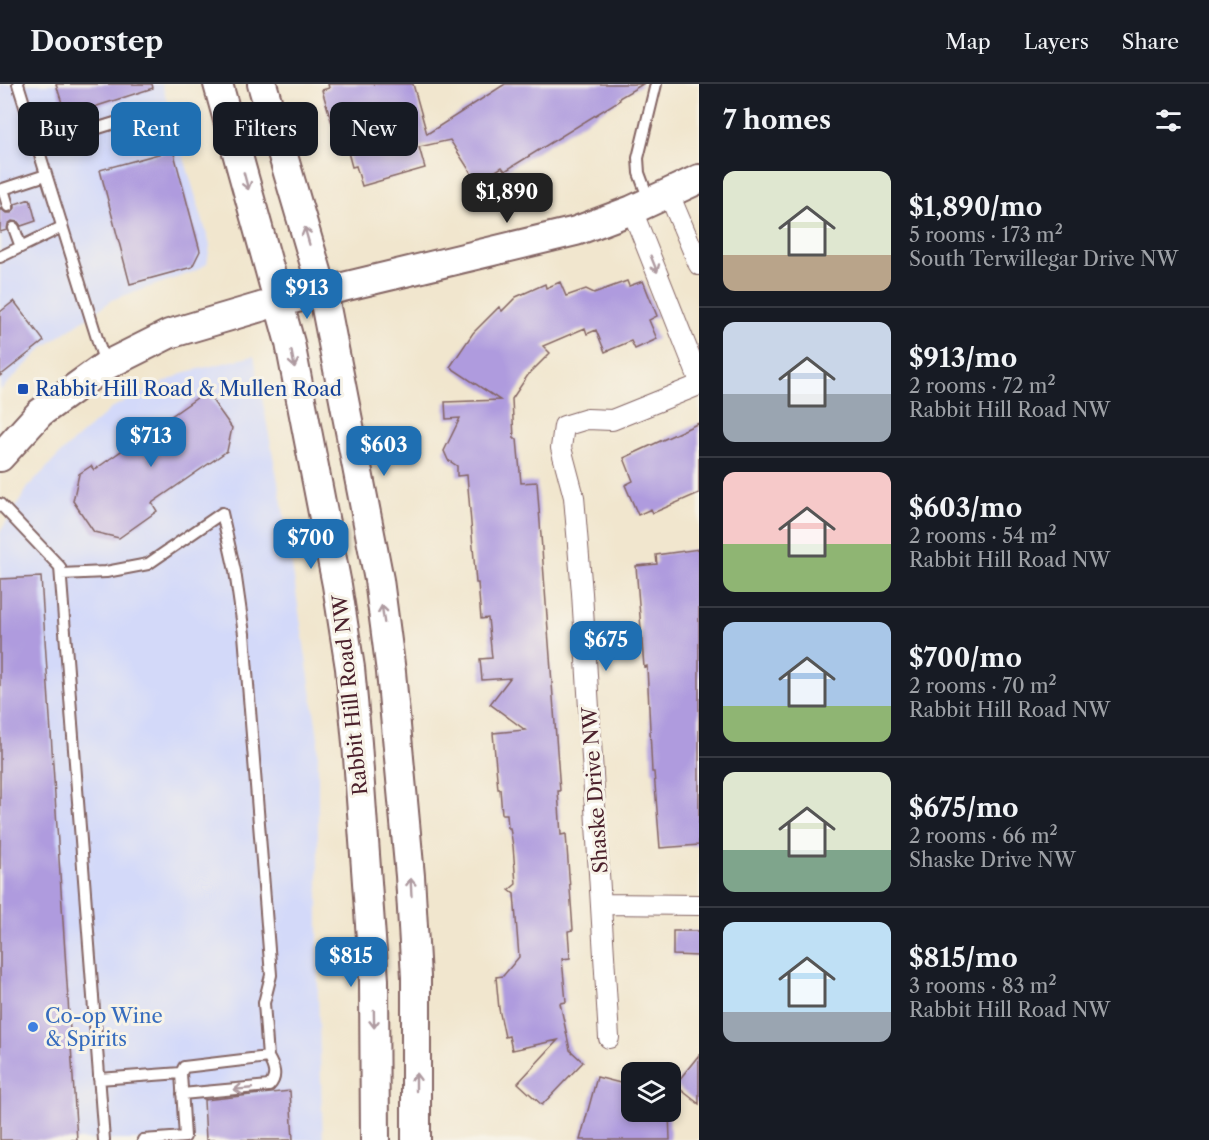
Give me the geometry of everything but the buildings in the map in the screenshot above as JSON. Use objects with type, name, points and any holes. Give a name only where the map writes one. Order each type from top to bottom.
[{"type":"main road","name":"Rabbit Hill Road NW","points":[[218,84],[280,302],[314,459],[350,668],[374,980],[375,1140]]},
{"type":"main road","name":"Rabbit Hill Road NW","points":[[262,84],[323,292],[379,580],[392,682],[412,910],[416,977],[416,1140]]},
{"type":"main road","points":[[0,457],[40,412],[105,366],[169,334],[280,302],[566,234],[650,202],[699,179]]},
{"type":"street","points":[[650,202],[699,265]]},
{"type":"street","points":[[650,202],[699,379]]},
{"type":"street","name":"Shaske Drive NW","points":[[609,1038],[583,605],[574,507],[561,448],[564,426],[586,419],[612,420],[699,385]]},
{"type":"street","points":[[602,904],[699,904]]},
{"type":"lane","points":[[18,84],[23,102]]},
{"type":"lane","points":[[650,202],[639,173],[638,158],[656,84]]},
{"type":"lane","points":[[40,156],[105,366]]},
{"type":"lane","points":[[8,206],[2,189],[46,175]]},
{"type":"lane","points":[[0,257],[62,226]]},
{"type":"lane","points":[[14,228],[21,247]]},
{"type":"lane","points":[[0,504],[60,567],[61,573],[104,1140]]},
{"type":"lane","points":[[61,573],[106,572],[148,564],[222,513],[235,572],[244,634],[271,975],[264,1003],[268,1057],[275,1073],[273,1082],[269,1086],[182,1094]]},
{"type":"lane","points":[[143,1140],[185,1137],[181,1073],[184,1067],[268,1057]]},
{"type":"lane","points":[[99,1079],[181,1073]]},
{"type":"shaded area","points":[[0,84],[162,84],[167,102],[111,102],[111,156],[183,156],[210,245],[207,264],[193,272],[114,299],[44,347],[0,391]]},
{"type":"shaded area","points":[[254,356],[285,519],[318,737],[318,995],[323,1140],[0,1140],[0,532],[29,486],[65,449],[113,407],[186,372]]},
{"type":"place","name":"Rabbit Hill Road & Mullen Road","points":[[23,389]]},
{"type":"place","name":"Co-op Wine & Spirits","points":[[33,1027]]}]
